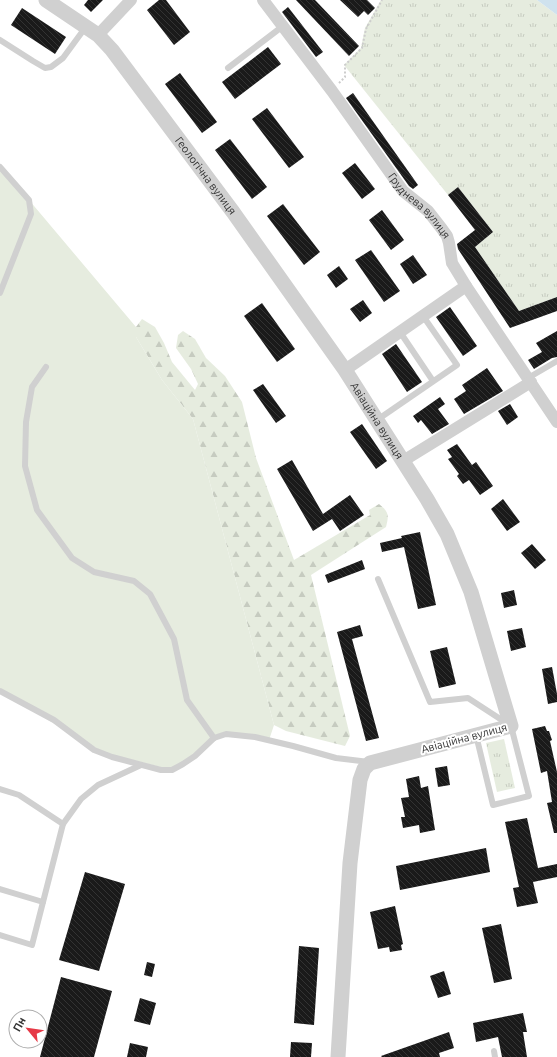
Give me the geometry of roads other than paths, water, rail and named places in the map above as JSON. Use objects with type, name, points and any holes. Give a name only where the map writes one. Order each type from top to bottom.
[{"type":"street","name":"Геологічна вулиця","points":[[46,0],[92,31],[112,50],[228,206],[345,370]]},
{"type":"street","points":[[92,31],[131,0]]},
{"type":"street","name":"Груднева вулиця","points":[[262,0],[332,91],[402,191],[428,211],[447,236],[452,263],[557,422]]},
{"type":"street","points":[[345,370],[466,286]]},
{"type":"street","name":"Авіаційна вулиця","points":[[345,370],[447,534],[471,592],[511,726],[370,762]]},
{"type":"street","points":[[403,461],[530,380]]},
{"type":"street","points":[[338,1057],[350,863],[360,780],[364,770],[370,762]]},
{"type":"lane","points":[[228,68],[283,26]]},
{"type":"lane","points":[[0,40],[45,68],[51,67],[63,58],[92,31]]},
{"type":"lane","points":[[0,167],[29,200],[31,214],[0,293]]},
{"type":"lane","points":[[377,420],[457,365],[423,316]]},
{"type":"lane","points":[[400,332],[433,381]]},
{"type":"lane","points":[[530,380],[557,361]]},
{"type":"lane","points":[[46,367],[32,387],[26,422],[25,466],[37,510],[72,558],[94,572],[134,581],[150,594],[174,639],[187,700],[214,738]]},
{"type":"lane","points":[[378,579],[430,702],[468,698],[511,726],[529,796],[492,805],[476,735]]},
{"type":"lane","points":[[0,691],[54,720],[94,750],[112,757],[161,770],[172,770],[183,764],[195,756],[214,738],[226,734],[255,737],[336,758],[370,762]]},
{"type":"lane","points":[[0,935],[32,945],[64,824],[81,799],[98,785],[140,765]]},
{"type":"lane","points":[[0,789],[19,795],[64,824]]},
{"type":"lane","points":[[0,889],[43,902]]},
{"type":"water","points":[[537,0],[557,0],[557,15]]}]
